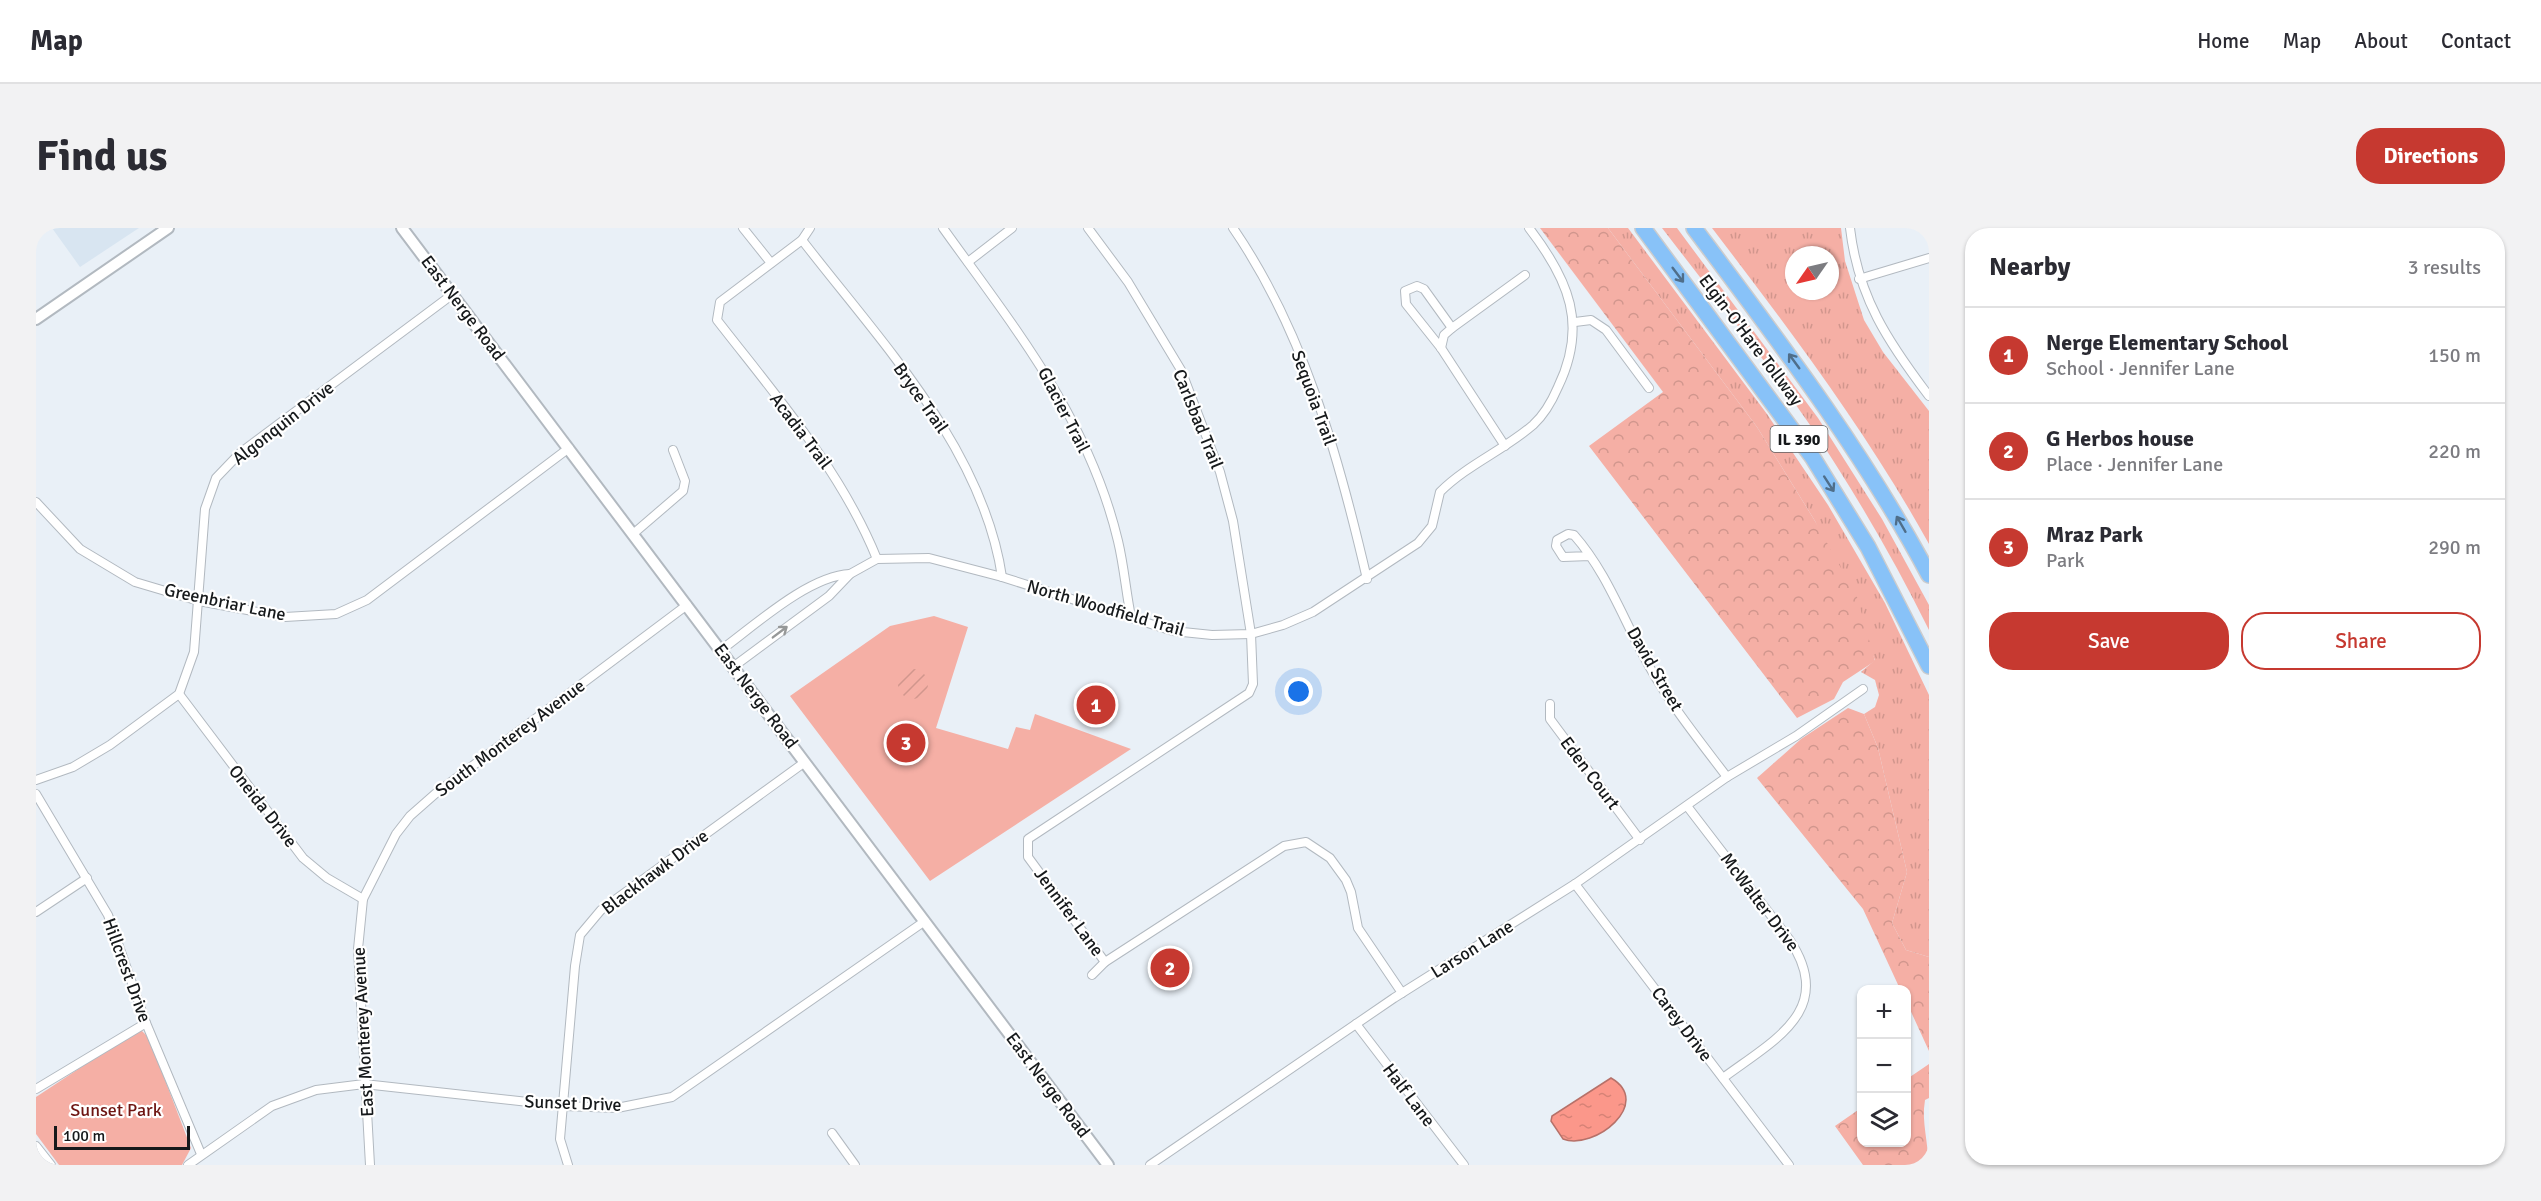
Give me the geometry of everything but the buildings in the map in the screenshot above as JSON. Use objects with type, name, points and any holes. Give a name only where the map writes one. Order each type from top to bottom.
[{"type":"highway","name":"Elgin-O'Hare Tollway","points":[[1643,228],[1813,458],[1868,547],[1929,666]]},
{"type":"highway","name":"Elgin-O'Hare Tollway","points":[[1694,228],[1842,429],[1883,493],[1929,575]]},
{"type":"main road","points":[[36,319],[168,228]]},
{"type":"main road","name":"East Nerge Road","points":[[402,228],[1108,1165]]},
{"type":"street","points":[[743,228],[771,263],[802,240],[810,228]]},
{"type":"street","name":"Glacier Trail","points":[[943,228],[1046,372],[1083,444],[1118,540],[1131,617]]},
{"type":"street","points":[[968,262],[1012,228]]},
{"type":"street","name":"Carlsbad Trail","points":[[1088,228],[1128,282],[1181,370],[1225,492],[1233,521],[1251,634]]},
{"type":"street","name":"Sequoia Trail","points":[[1233,228],[1249,252],[1302,359],[1347,495],[1367,579]]},
{"type":"street","points":[[1529,228],[1549,254],[1566,292],[1575,322],[1591,320],[1606,330],[1649,388]]},
{"type":"street","points":[[1850,228],[1859,279],[1878,324],[1929,396]]},
{"type":"street","name":"Bryce Trail","points":[[802,240],[945,430],[969,475],[987,517],[1002,577]]},
{"type":"street","points":[[1859,279],[1929,258]]},
{"type":"street","name":"Acadia Trail","points":[[771,263],[720,302],[717,320],[837,479],[863,523],[877,559]]},
{"type":"street","points":[[1441,348],[1444,335],[1452,328],[1525,275]]},
{"type":"street","points":[[1452,328],[1424,289],[1417,286],[1406,291],[1406,304],[1441,348],[1505,446]]},
{"type":"street","name":"Algonquin Drive","points":[[179,694],[194,652],[205,509],[216,478],[240,453],[453,294]]},
{"type":"street","name":"North Woodfield Trail","points":[[734,667],[829,596],[850,574],[877,559],[929,558],[1002,577],[1190,634],[1251,634],[1283,625],[1312,612],[1367,579],[1423,539],[1432,526],[1437,497],[1443,488],[1534,424],[1551,402],[1570,363],[1575,322]]},
{"type":"street","name":"Greenbriar Lane","points":[[36,502],[80,549],[135,582],[199,600],[285,617],[336,615],[367,600],[569,448]]},
{"type":"street","points":[[633,534],[683,490],[685,481],[673,450]]},
{"type":"street","name":"David Street","points":[[1590,556],[1620,604],[1641,651],[1666,696],[1727,777]]},
{"type":"street","name":"North Woodfield Trail","points":[[721,651],[796,596],[839,574],[850,574]]},
{"type":"street","name":"South Monterey Avenue","points":[[363,899],[383,855],[410,816],[687,605]]},
{"type":"street","name":"Jennifer Lane","points":[[1251,634],[1253,684],[1249,693],[1028,839],[1028,857],[1105,963],[1284,846],[1306,842],[1317,847],[1330,858],[1346,880],[1351,892],[1358,928],[1402,993]]},
{"type":"street","name":"Larson Lane","points":[[1150,1165],[1402,993],[1575,884],[1727,777],[1796,736],[1863,689]]},
{"type":"street","points":[[36,780],[73,767],[110,745],[179,694]]},
{"type":"street","name":"Oneida Drive","points":[[179,694],[303,858],[327,878],[363,899]]},
{"type":"street","name":"Eden Court","points":[[1550,704],[1550,719],[1640,840]]},
{"type":"street","name":"Blackhawk Drive","points":[[568,1165],[560,1139],[574,966],[580,935],[601,910],[805,762]]},
{"type":"street","name":"Hillcrest Drive","points":[[36,794],[50,822],[108,915],[146,1023],[201,1154]]},
{"type":"street","name":"McWalter Drive","points":[[1687,806],[1789,939],[1801,958],[1807,977],[1805,999],[1793,1024],[1723,1078]]},
{"type":"street","points":[[36,912],[87,878]]},
{"type":"street","name":"Carey Drive","points":[[1575,884],[1789,1165]]},
{"type":"street","name":"East Monterey Avenue","points":[[363,899],[358,949],[370,1165]]},
{"type":"street","name":"Sunset Drive","points":[[188,1165],[273,1106],[316,1090],[364,1084],[564,1106],[617,1108],[672,1097],[925,921]]},
{"type":"street","points":[[1092,975],[1105,963]]},
{"type":"street","points":[[36,1089],[146,1023]]},
{"type":"street","name":"Half Lane","points":[[1356,1024],[1464,1165]]},
{"type":"street","points":[[832,1133],[855,1165]]},
{"type":"street","points":[[36,1146],[51,1165]]},
{"type":"shaded area","points":[[52,228],[139,228],[80,267]]},
{"type":"green space","points":[[1540,228],[1608,228],[1757,427],[1815,521],[1857,597],[1875,661],[1843,682],[1834,699],[1797,718],[1589,446],[1663,392]]},
{"type":"green space","points":[[1608,228],[1628,228],[1767,414],[1828,505],[1885,603],[1929,695],[1929,957],[1906,950],[1892,923],[1907,872],[1878,748],[1864,714],[1875,707],[1879,695],[1875,680],[1861,672],[1875,660],[1815,521],[1757,427]]},
{"type":"green space","points":[[1662,228],[1677,228],[1818,418],[1882,519],[1929,605],[1929,630],[1873,526],[1810,425],[1756,350]]},
{"type":"green space","points":[[1712,228],[1841,228],[1845,261],[1864,320],[1883,352],[1929,411],[1929,544],[1880,462],[1799,343]]},
{"type":"green space","points":[[934,616],[968,627],[936,728],[1008,749],[1016,727],[1030,730],[1035,714],[1131,749],[930,881],[790,696],[890,626]]},
{"type":"green space","points":[[913,669],[924,673],[928,684],[924,695],[913,699],[902,695],[898,684],[902,673]]},
{"type":"green space","points":[[1848,708],[1864,714],[1878,748],[1907,872],[1892,923],[1906,950],[1929,957],[1929,1051],[1911,1012],[1911,985],[1898,985],[1863,909],[1757,778],[1801,739]]},
{"type":"green space","name":"Sunset Park","points":[[136,1031],[142,1031],[149,1038],[191,1148],[182,1165],[59,1165],[36,1134],[36,1097]]},
{"type":"green space","points":[[1929,1064],[1929,1098],[1925,1100],[1924,1117],[1928,1165],[1863,1165],[1835,1126],[1857,1111],[1857,1147],[1911,1147],[1911,1076]]},
{"type":"water","points":[[1611,1078],[1623,1088],[1626,1100],[1623,1111],[1615,1122],[1603,1132],[1590,1138],[1576,1141],[1563,1139],[1551,1121],[1552,1116]]},
{"type":"place","name":"Nerge Elementary School","points":[[1096,705]]},
{"type":"place","name":"Mraz Park","points":[[906,743]]},
{"type":"place","name":"G Herbos house","points":[[1170,968]]}]
